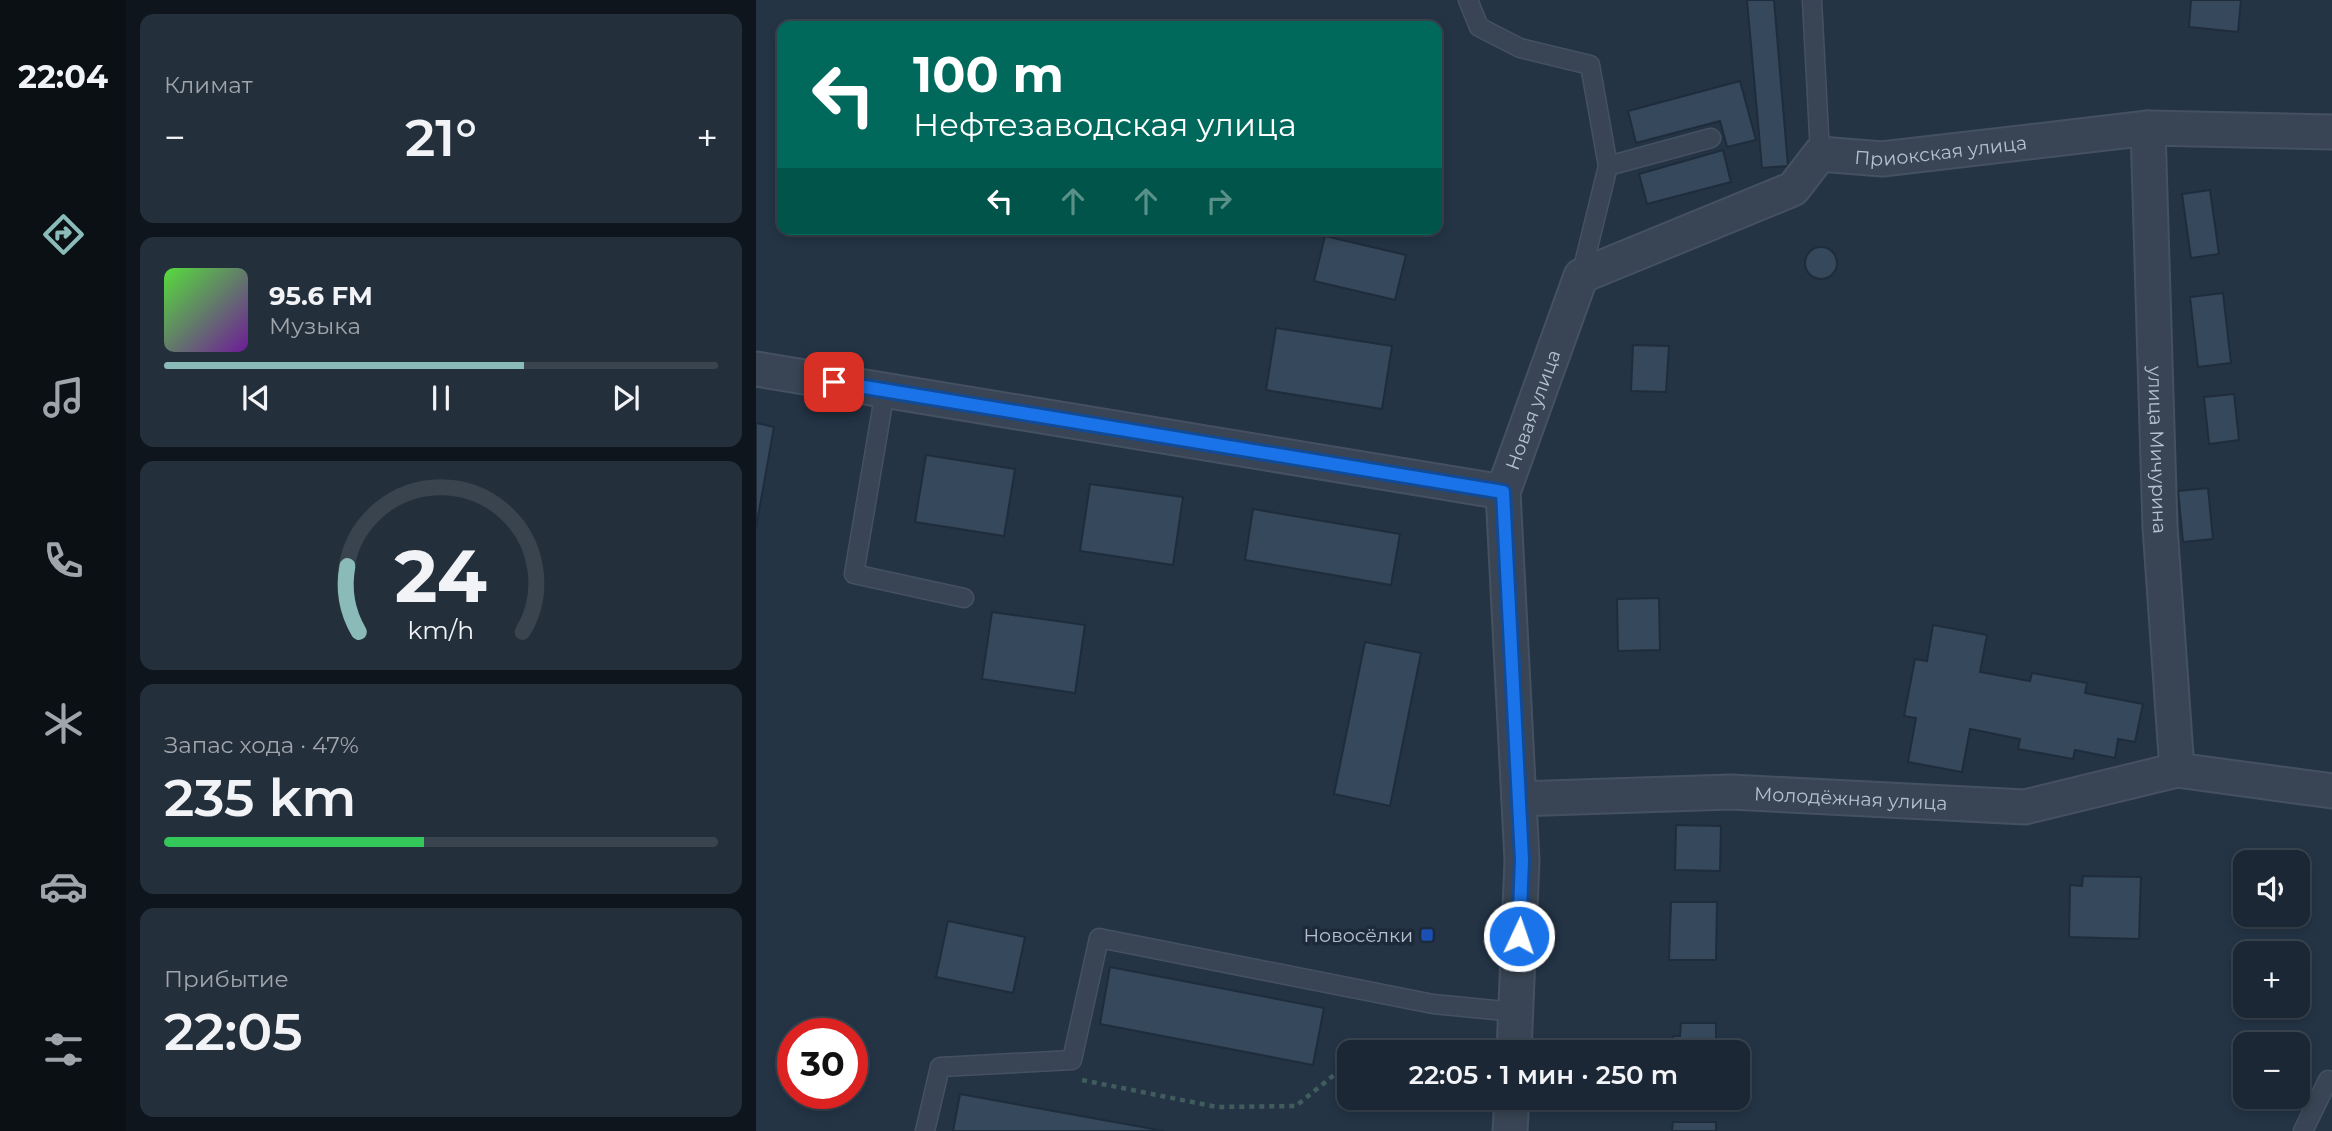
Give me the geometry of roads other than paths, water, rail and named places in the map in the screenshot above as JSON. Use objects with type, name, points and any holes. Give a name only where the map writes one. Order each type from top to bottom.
[{"type":"street","name":"Приокская улица","points":[[1820,154],[1882,159],[2148,128],[2332,132]]},
{"type":"street","name":"улица Мичурина","points":[[2148,128],[2160,527],[2177,770]]},
{"type":"street","points":[[1581,276],[1793,189],[1820,154]]},
{"type":"street","name":"Новая улица","points":[[1515,1040],[1522,860],[1503,492],[1581,276]]},
{"type":"street","points":[[756,369],[1503,492]]},
{"type":"street","points":[[2177,770],[2332,791]]},
{"type":"street","name":"Молодёжная улица","points":[[1520,799],[1731,792],[2025,807],[2177,770]]},
{"type":"lane","points":[[1468,0],[1479,27],[1520,48],[1590,65],[1608,166],[1581,276]]},
{"type":"lane","points":[[1812,0],[1820,154]]},
{"type":"lane","points":[[1608,166],[1711,138]]},
{"type":"lane","points":[[885,391],[854,574],[964,598]]},
{"type":"lane","points":[[925,1131],[940,1067],[1072,1060],[1099,938],[1433,1004],[1516,1012]]},
{"type":"lane","points":[[2304,1131],[2328,1080]]},
{"type":"place","name":"Новосёлки","points":[[1427,935]]}]
